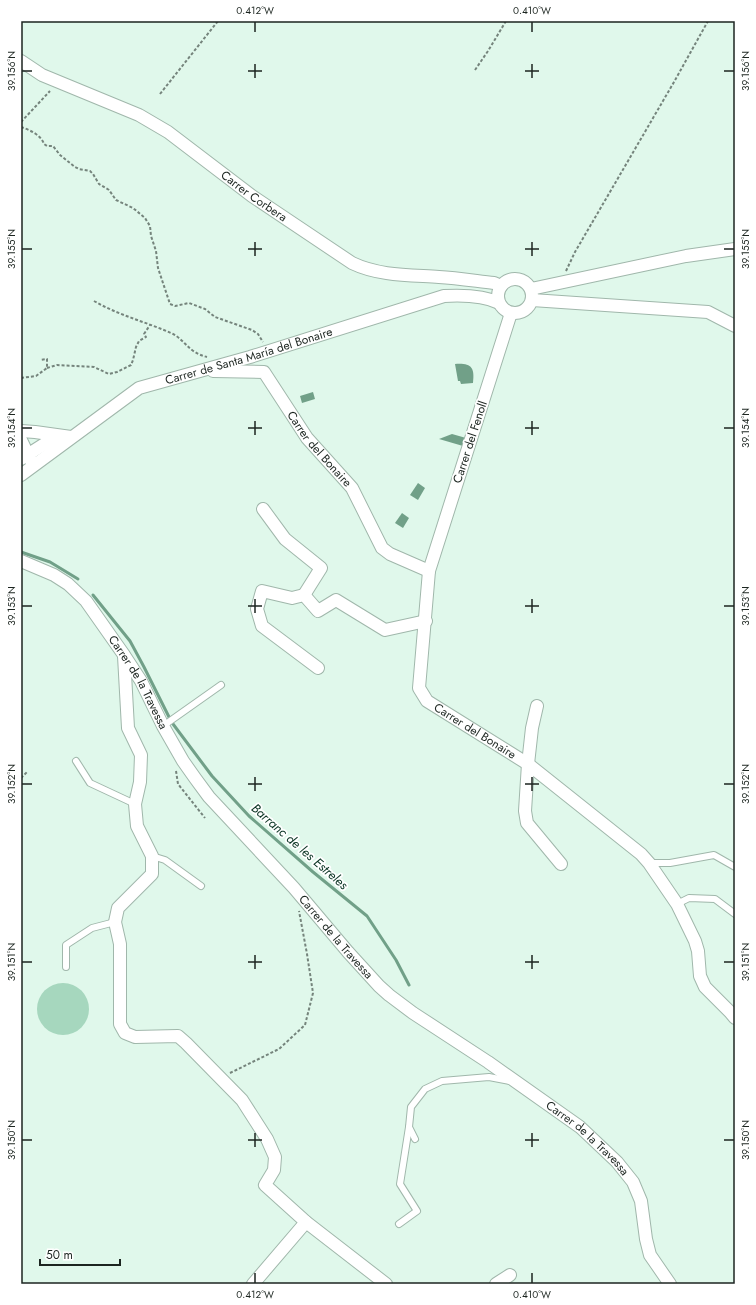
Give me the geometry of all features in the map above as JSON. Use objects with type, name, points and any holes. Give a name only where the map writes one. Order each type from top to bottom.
[{"type":"street","name":"Carrer Corbera","points":[[21,61],[42,75],[139,115],[168,132],[252,196],[352,263],[382,273],[441,277],[494,283],[501,286]]},
{"type":"street","points":[[532,295],[561,283],[686,256],[735,249]]},
{"type":"street","points":[[516,279],[526,283],[532,295],[530,305],[526,310],[516,314],[506,311],[499,303],[498,291],[505,282],[516,279]]},
{"type":"street","points":[[532,295],[708,312],[735,326]]},
{"type":"street","name":"Carrer de Santa María del Bonaire","points":[[21,475],[139,388],[270,351],[444,296],[489,298],[499,303]]},
{"type":"street","name":"Carrer del Fenoll","points":[[429,571],[511,313]]},
{"type":"street","name":"Carrer del Bonaire","points":[[198,371],[264,372],[307,438],[352,488],[382,548],[390,554],[429,571],[426,621],[419,688],[426,701],[528,764],[641,854],[678,904],[695,941],[698,951],[700,976],[705,987],[735,1018]]},
{"type":"street","points":[[21,431],[72,437]]},
{"type":"street","points":[[24,457],[57,436]]},
{"type":"street","points":[[21,440],[24,457],[33,466]]},
{"type":"street","points":[[263,509],[285,539],[321,568],[304,595],[292,598],[262,590],[257,609],[262,626],[318,668]]},
{"type":"street","name":"Carrer de la Travessa","points":[[21,561],[54,575],[68,584],[86,601],[141,681],[182,761],[209,796],[294,888],[379,986],[413,1012],[580,1126],[617,1162],[633,1182],[641,1201],[646,1239],[650,1255],[670,1284]]},
{"type":"street","points":[[304,595],[318,611],[336,600],[385,630],[426,621]]},
{"type":"street","points":[[124,655],[128,728],[141,755],[140,782],[135,804],[137,826],[152,856],[152,874],[118,908],[115,922],[120,944],[120,1024],[125,1033],[134,1037],[178,1036],[186,1043],[242,1100],[267,1139],[275,1157],[274,1170],[265,1185],[306,1222],[386,1284]]},
{"type":"street","points":[[537,706],[532,728],[525,811],[527,823],[561,864]]},
{"type":"street","points":[[253,1284],[306,1222]]},
{"type":"street","points":[[496,1284],[510,1275]]},
{"type":"lane","points":[[163,726],[220,684]]},
{"type":"lane","points":[[76,761],[90,783],[135,804]]},
{"type":"lane","points":[[649,863],[670,863],[714,855],[735,867]]},
{"type":"lane","points":[[152,856],[166,860],[201,886]]},
{"type":"lane","points":[[678,904],[689,898],[716,899],[735,914]]},
{"type":"lane","points":[[66,967],[66,945],[92,928],[115,922]]},
{"type":"lane","points":[[399,1224],[417,1211],[400,1184],[411,1107],[425,1089],[442,1081],[489,1077],[515,1082]]},
{"type":"lane","points":[[409,1127],[415,1139]]},
{"type":"path","points":[[160,94],[218,21]]},
{"type":"path","points":[[475,70],[506,21]]},
{"type":"path","points":[[561,283],[575,252],[708,21]]},
{"type":"path","points":[[21,122],[58,82]]},
{"type":"path","points":[[21,127],[33,132],[47,146],[53,146],[60,155],[75,167],[93,174],[99,184],[109,190],[116,200],[133,208],[144,218],[150,226],[151,236],[156,251],[158,268],[170,304],[175,306],[189,303],[205,309],[215,317],[252,330],[258,334],[270,351]]},
{"type":"path","points":[[94,301],[172,334],[193,352],[198,355],[211,358],[222,365]]},
{"type":"path","points":[[21,378],[36,376],[47,368],[57,364],[94,367],[109,374],[123,370],[130,365],[139,341],[146,337],[144,334],[150,325]]},
{"type":"path","points":[[40,360],[47,359],[47,368]]},
{"type":"path","points":[[182,761],[176,771],[178,784],[205,818]]},
{"type":"path","points":[[21,778],[26,772]]},
{"type":"path","points":[[220,1078],[279,1049],[305,1025],[313,993],[298,910]]},
{"type":"shaded area","points":[[455,364],[465,364],[471,367],[473,373],[473,383],[461,384],[460,381],[458,381]]},
{"type":"shaded area","points":[[313,392],[315,399],[302,403],[300,396]]},
{"type":"shaded area","points":[[452,434],[466,438],[463,446],[439,439]]},
{"type":"shaded area","points":[[418,483],[425,488],[418,500],[410,495]]},
{"type":"shaded area","points":[[402,513],[409,518],[403,528],[395,523]]},
{"type":"building","points":[[63,983],[77,987],[85,995],[89,1009],[85,1023],[77,1031],[63,1035],[49,1031],[41,1023],[37,1009],[41,995],[49,987]]},
{"type":"waterway","name":"Barranc de les Estreles","points":[[21,552],[50,562],[78,579]]},
{"type":"waterway","name":"Barranc de les Estreles","points":[[93,595],[130,641],[169,717]]},
{"type":"waterway","name":"Barranc de les Estreles","points":[[173,724],[212,776],[249,816],[313,872],[367,916],[396,960],[409,985]]}]
